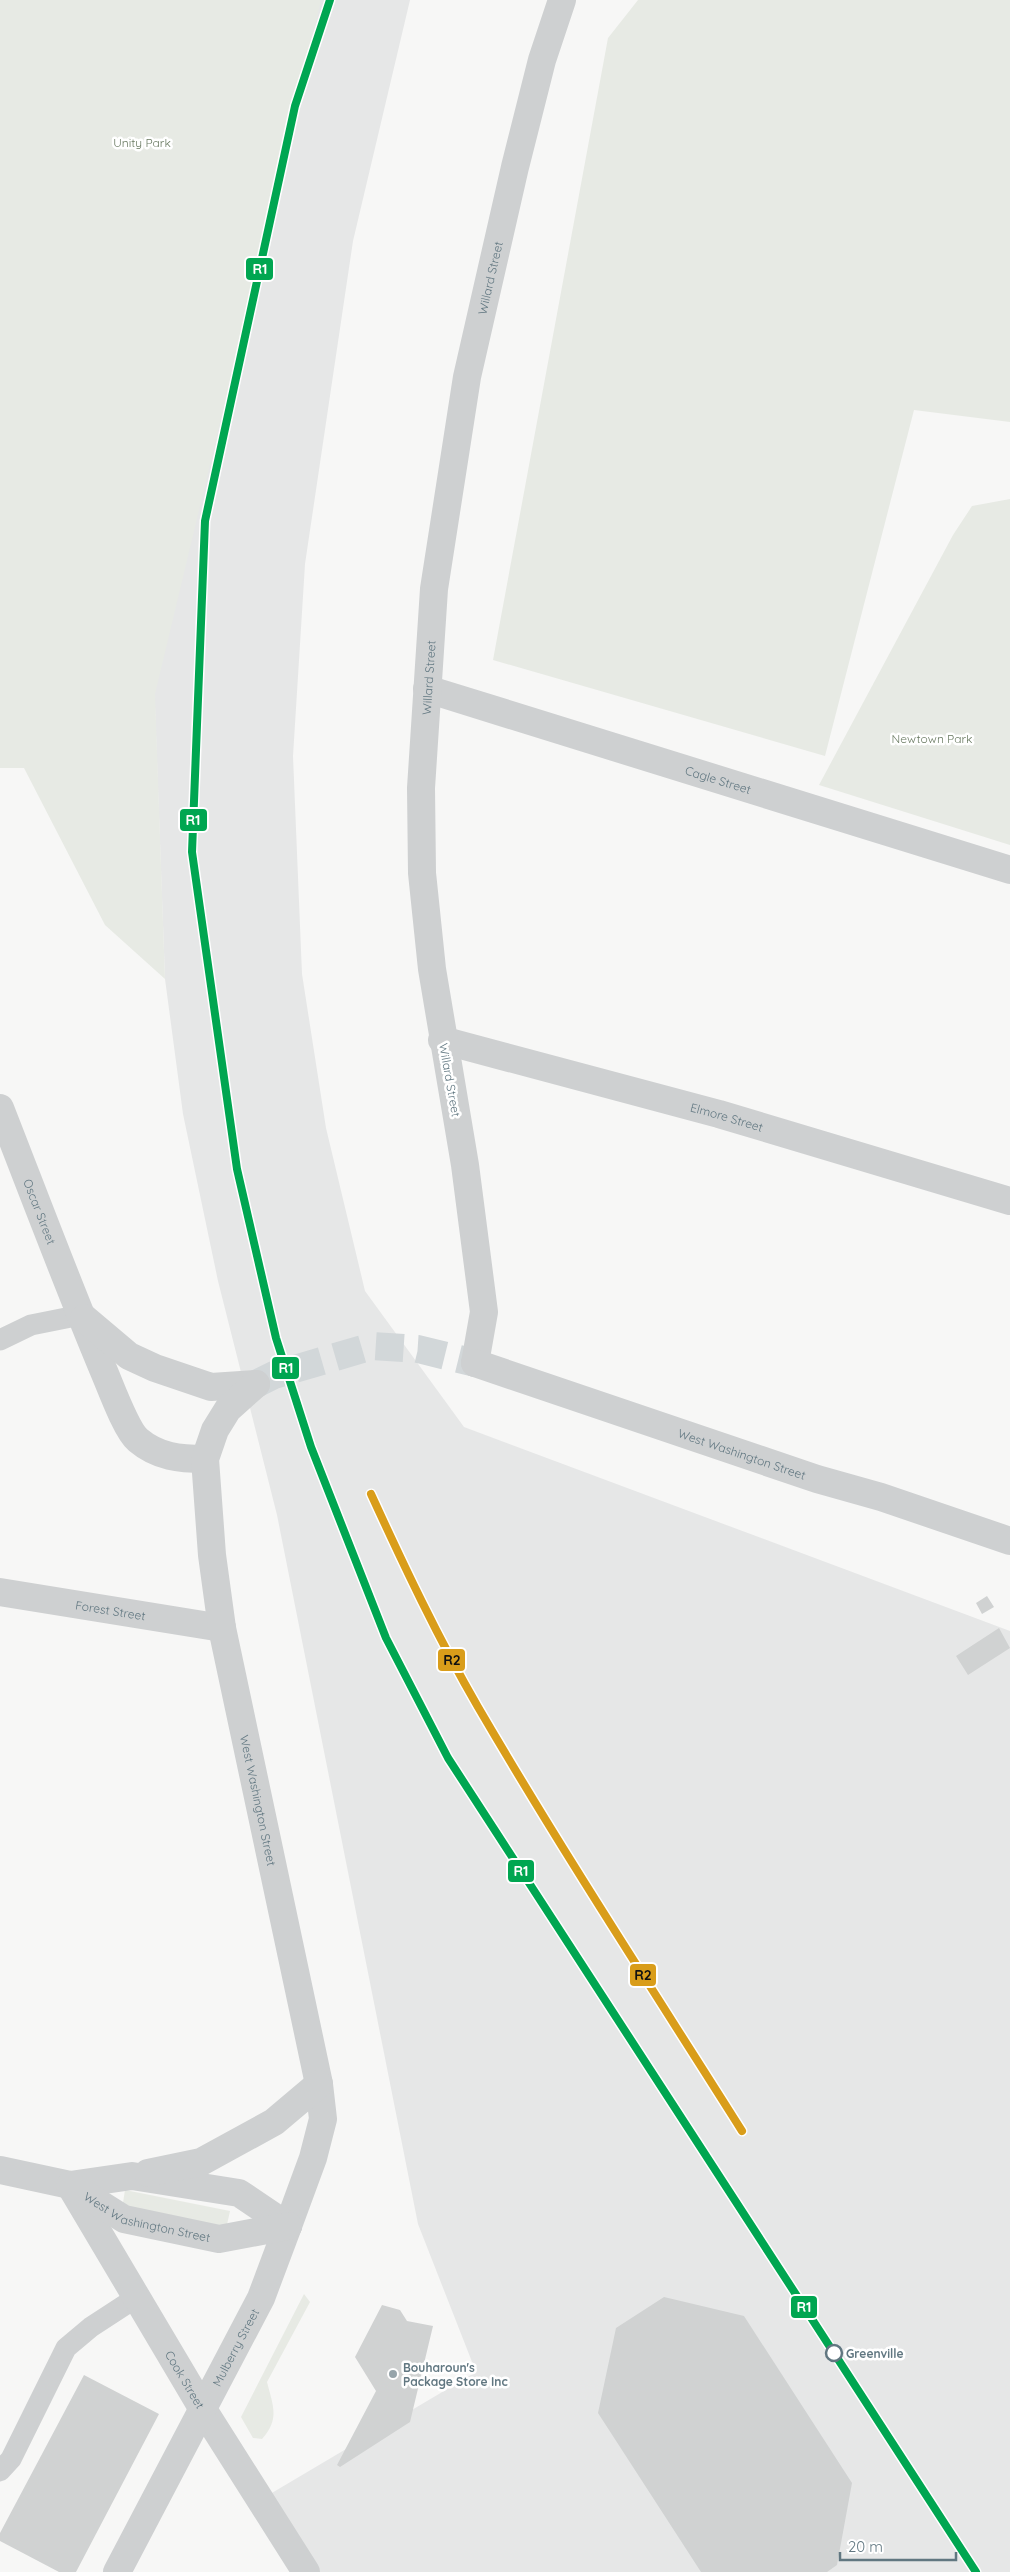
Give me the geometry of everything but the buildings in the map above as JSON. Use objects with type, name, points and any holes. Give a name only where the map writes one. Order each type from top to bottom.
[{"type":"street","name":"Willard Street","points":[[475,1363],[484,1312],[465,1165],[442,1040],[432,969],[422,872],[421,788],[427,689],[434,589],[467,377],[515,167],[542,60],[562,0]]},
{"type":"street","name":"Cagle Street","points":[[427,689],[1010,870]]},
{"type":"street","name":"Elmore Street","points":[[442,1040],[720,1114],[1010,1201]]},
{"type":"street","name":"Oscar Street","points":[[0,1108],[81,1315],[117,1402],[136,1439],[153,1451],[179,1459],[205,1459]]},
{"type":"street","name":"Oscar Street","points":[[81,1315],[129,1356],[155,1368],[210,1387],[256,1384]]},
{"type":"street","name":"West Washington Street","points":[[475,1363],[816,1479],[881,1497],[1010,1541]]},
{"type":"street","name":"West Washington Street","points":[[256,1384],[228,1409],[215,1430],[205,1459],[212,1555],[222,1628],[319,2084],[323,2119],[313,2158],[288,2226]]},
{"type":"street","name":"Forest Street","points":[[0,1592],[222,1628]]},
{"type":"street","points":[[132,2176],[201,2162],[274,2122],[319,2084]]},
{"type":"street","name":"West Washington Street","points":[[0,2170],[70,2185],[124,2219],[219,2239],[288,2226]]},
{"type":"street","name":"West Washington Street","points":[[70,2185],[132,2176],[239,2193],[288,2226]]},
{"type":"street","name":"Cook Street","points":[[70,2185],[204,2411],[306,2572]]},
{"type":"street","name":"Mulberry Street","points":[[117,2572],[204,2411],[261,2298],[288,2226]]},
{"type":"lane","points":[[0,1340],[31,1325],[81,1315]]},
{"type":"lane","points":[[0,2471],[11,2459],[66,2348],[91,2328],[137,2297]]},
{"type":"shaded area","points":[[262,0],[410,0],[353,241],[305,564],[293,756],[302,974],[326,1128],[365,1291],[464,1427],[1010,1631],[1010,2572],[307,2572],[260,2500],[476,2372],[418,2224],[277,1515],[218,1281],[183,1114],[165,979],[149,543]]},
{"type":"green space","name":"Unity Park","points":[[0,0],[321,0],[155,694],[165,979],[105,925],[24,768],[0,768]]},
{"type":"green space","points":[[638,0],[1010,0],[1010,422],[914,410],[825,756],[493,660],[608,38]]},
{"type":"green space","name":"Newtown Park","points":[[1010,499],[1010,845],[819,785],[953,535],[972,506]]},
{"type":"green space","points":[[125,2190],[230,2211],[226,2229],[122,2209]]},
{"type":"green space","points":[[304,2294],[310,2302],[267,2382],[274,2412],[271,2425],[262,2439],[253,2438],[241,2417]]},
{"type":"tunnel","points":[[256,1384],[274,1375],[373,1346],[418,1349],[475,1363]]},
{"type":"transit line","name":"R1","points":[[330,0],[295,106],[205,521],[192,852],[237,1169],[276,1338],[311,1447],[386,1638],[448,1758],[976,2572]]},
{"type":"transit line","name":"R2","points":[[371,1494],[422,1602],[478,1707],[575,1867],[742,2131]]},
{"type":"place","name":"Greenville","points":[[834,2353]]},
{"type":"place","name":"Bouharoun's Package Store Inc","points":[[393,2374]]}]
